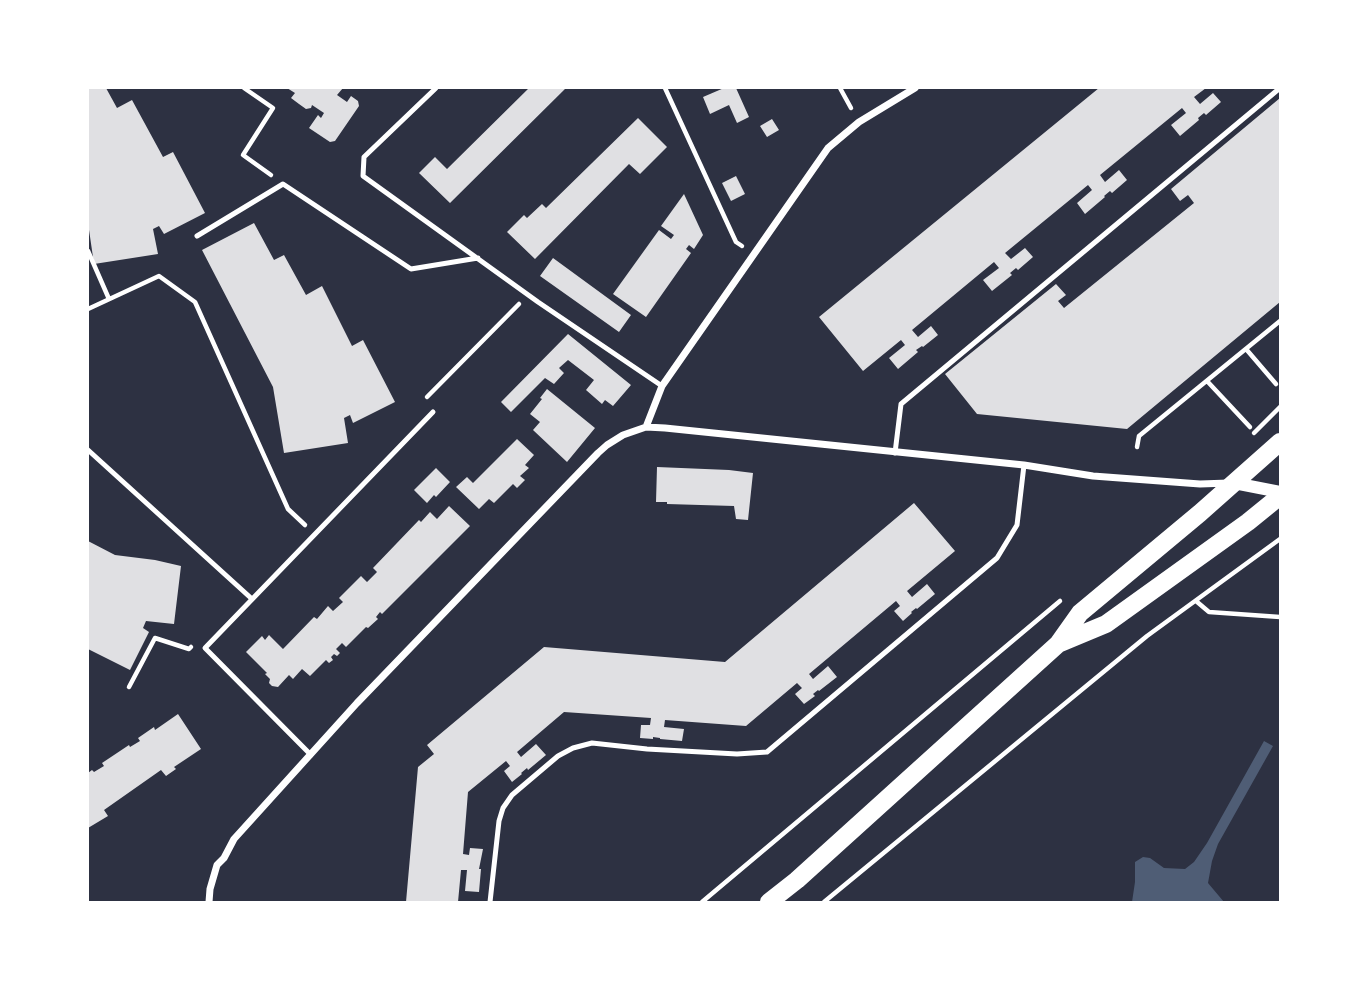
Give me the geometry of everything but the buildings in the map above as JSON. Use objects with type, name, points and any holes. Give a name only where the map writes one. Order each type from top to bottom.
[{"type":"main road","points":[[769,902],[807,871],[1058,644],[1080,613],[1280,442]]},
{"type":"main road","points":[[1058,644],[1105,624],[1248,522],[1280,494]]},
{"type":"street","points":[[646,428],[662,386],[828,148],[859,122],[915,88]]},
{"type":"street","points":[[209,902],[217,865],[224,858],[233,839],[357,703],[598,453],[623,435],[646,428],[665,428],[1024,465],[1093,476],[1200,484],[1234,483],[1280,494]]},
{"type":"lane","points":[[436,88],[364,157],[363,176],[538,302],[662,386]]},
{"type":"lane","points":[[895,453],[901,404],[1280,88]]},
{"type":"lane","points":[[198,236],[283,184],[411,269],[478,258]]},
{"type":"lane","points":[[310,755],[205,648],[433,412]]},
{"type":"lane","points":[[88,450],[253,599]]},
{"type":"lane","points":[[490,902],[499,821],[503,808],[512,795],[558,755],[592,743],[737,754],[766,752],[998,558],[1017,525],[1024,465]]},
{"type":"path","points":[[244,88],[273,108],[243,155],[283,184]]},
{"type":"path","points":[[665,88],[736,242],[754,254]]},
{"type":"path","points":[[840,88],[859,122]]},
{"type":"path","points":[[88,251],[109,299]]},
{"type":"path","points":[[88,309],[159,276],[195,302],[288,509],[309,530]]},
{"type":"path","points":[[1137,447],[1139,436],[1280,321]]},
{"type":"path","points":[[1246,349],[1276,383]]},
{"type":"path","points":[[1207,381],[1250,427]]},
{"type":"path","points":[[824,902],[1147,636],[1280,539]]},
{"type":"path","points":[[702,902],[1064,598]]},
{"type":"path","points":[[1195,601],[1209,612],[1280,617]]},
{"type":"water","points":[[1264,741],[1273,746],[1218,844],[1212,861],[1208,883],[1224,902],[1132,902],[1135,862],[1143,857],[1150,858],[1164,868],[1185,869],[1194,862]]}]
